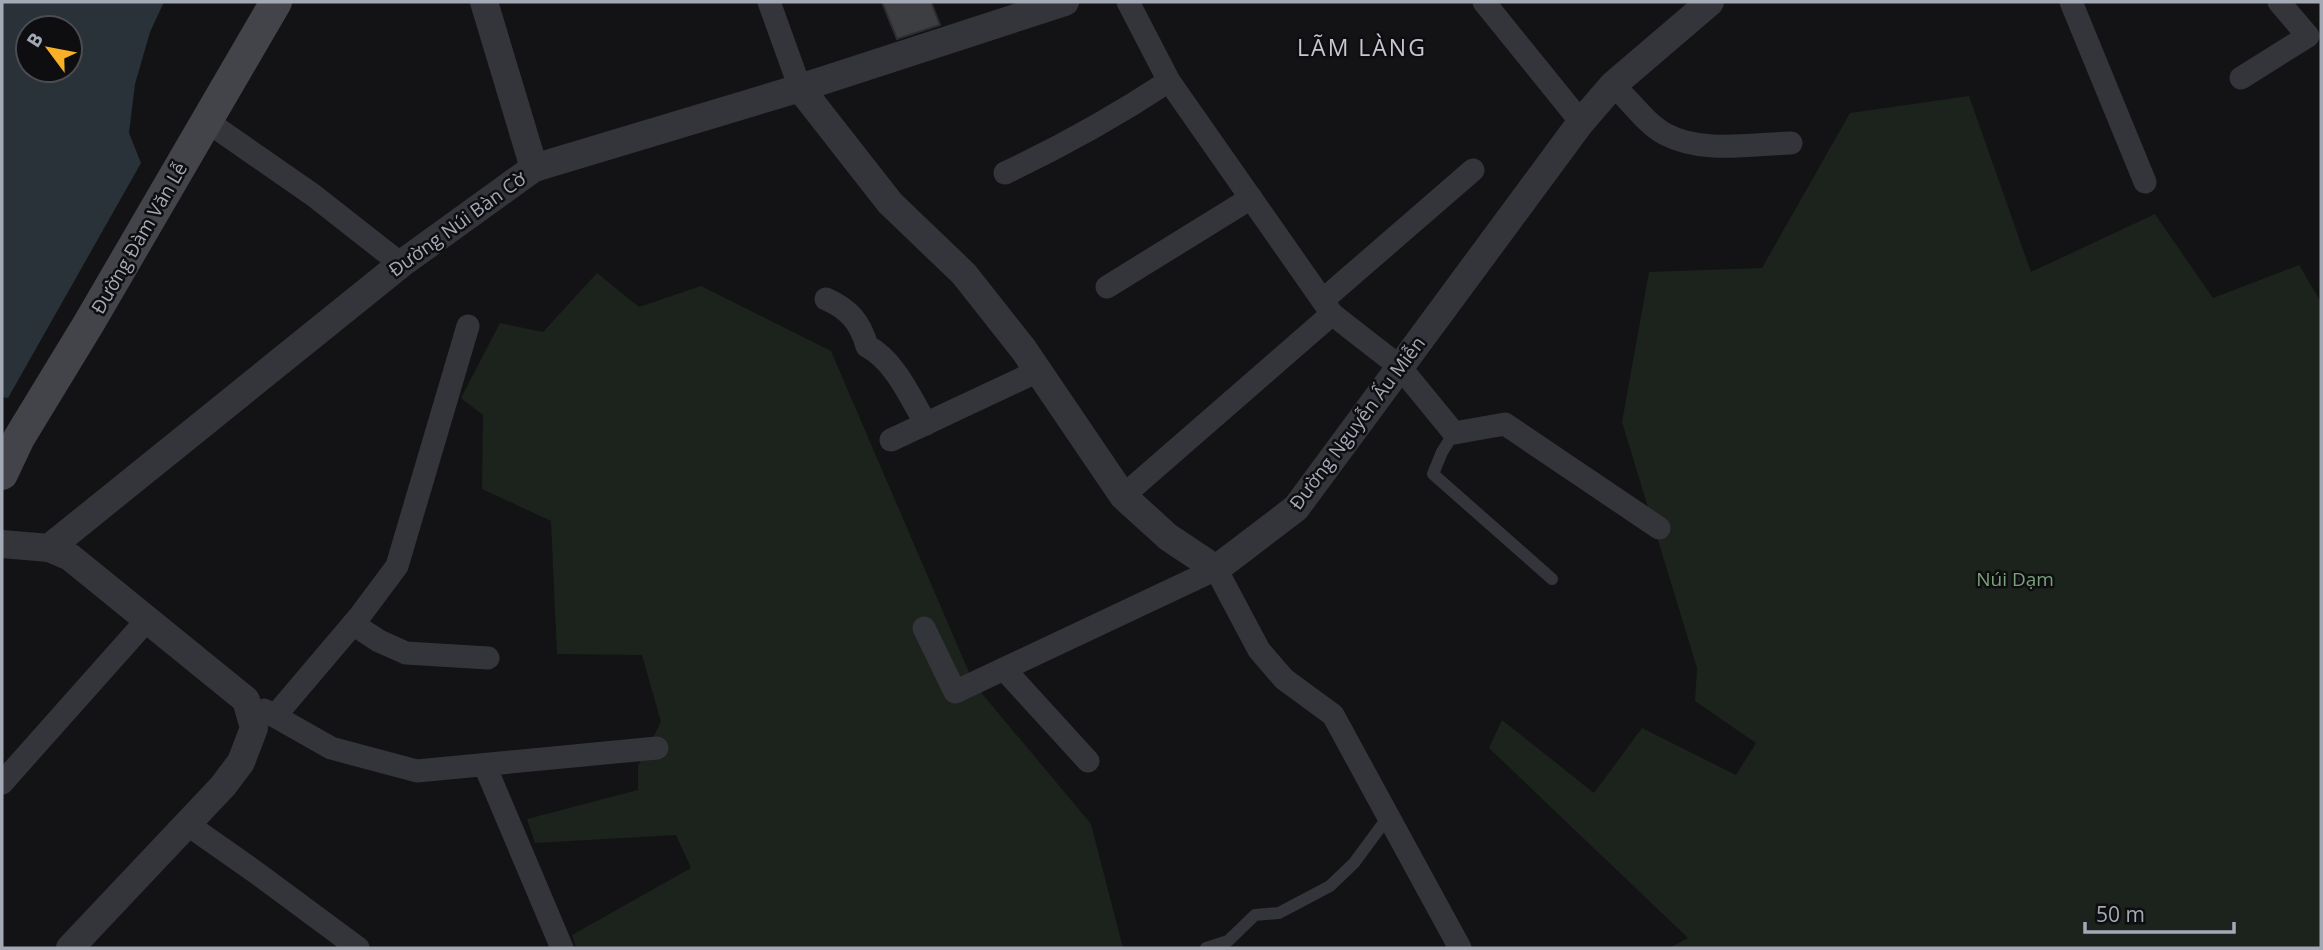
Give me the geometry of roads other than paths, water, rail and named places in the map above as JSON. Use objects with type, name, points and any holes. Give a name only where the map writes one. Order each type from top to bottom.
[{"type":"main road","name":"Đường Đàm Văn Lễ","points":[[2,474],[19,438],[208,122],[276,2]]},
{"type":"street","points":[[484,2],[534,167]]},
{"type":"street","points":[[769,2],[800,88],[890,203],[964,274],[1038,371],[1123,496],[1168,537],[1216,569],[1259,650],[1284,679],[1333,715],[1460,948]]},
{"type":"street","name":"Đường Núi Bàn Cờ","points":[[49,548],[401,264],[534,167],[800,88],[1065,2]]},
{"type":"street","points":[[1128,2],[1169,81],[1327,307],[1400,367],[1454,433],[1506,424],[1659,528]]},
{"type":"street","points":[[1484,2],[1581,122]]},
{"type":"street","name":"Đường Nguyễn Ấu Miễn","points":[[1216,569],[1296,508],[1581,122],[1613,85],[1710,2]]},
{"type":"street","points":[[2071,2],[2145,182]]},
{"type":"street","points":[[2241,78],[2308,36],[2279,2]]},
{"type":"street","points":[[1004,173],[1111,119],[1169,81]]},
{"type":"street","points":[[1613,85],[1652,125],[1665,134],[1682,140],[1714,146],[1791,143]]},
{"type":"street","points":[[208,122],[313,194],[401,264]]},
{"type":"street","points":[[1123,496],[1473,170]]},
{"type":"street","points":[[1107,287],[1251,198]]},
{"type":"street","points":[[826,299],[844,307],[862,331],[867,346],[878,352],[900,379],[926,424]]},
{"type":"street","points":[[275,716],[353,624],[397,566],[468,326]]},
{"type":"street","points":[[891,440],[1038,371]]},
{"type":"street","points":[[2,544],[49,548],[71,557],[246,700],[331,748],[417,771],[657,748]]},
{"type":"street","points":[[924,628],[955,692],[1216,569]]},
{"type":"street","points":[[2,783],[147,620]]},
{"type":"street","points":[[353,624],[379,641],[406,653],[488,659]]},
{"type":"street","points":[[1004,669],[1088,761]]},
{"type":"street","points":[[70,948],[223,786],[241,762],[254,727],[246,700]]},
{"type":"street","points":[[485,766],[562,948]]},
{"type":"street","points":[[187,824],[358,948]]},
{"type":"lane","points":[[1454,433],[1433,474],[1552,579]]},
{"type":"lane","points":[[1206,948],[1228,941],[1255,915],[1279,913],[1330,886],[1354,863],[1388,817]]},
{"type":"district","name":"LÃM LÀNG","points":[[1362,48]]},
{"type":"park label","name":"Núi Dạm","points":[[2015,579]]}]
